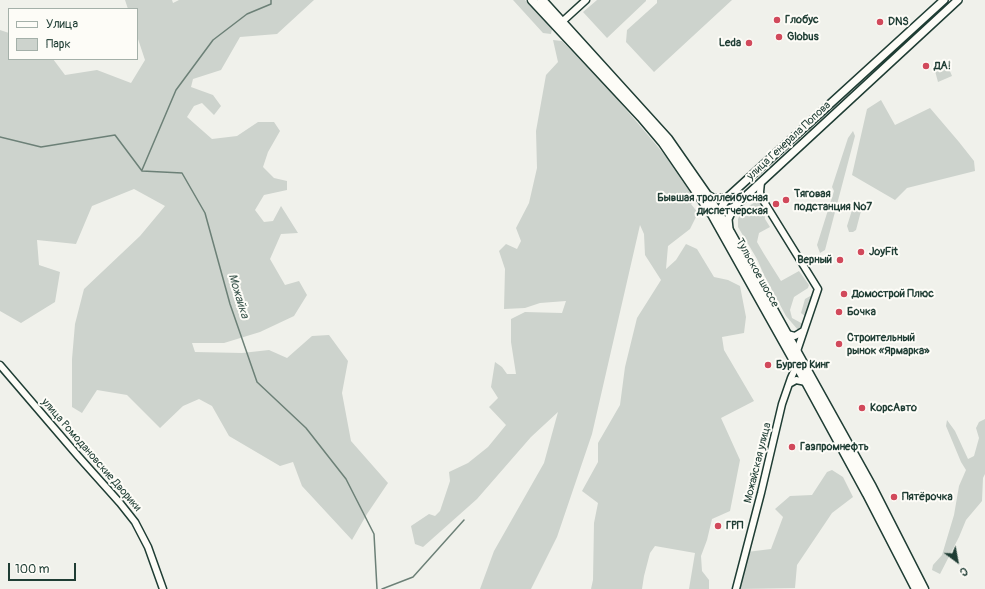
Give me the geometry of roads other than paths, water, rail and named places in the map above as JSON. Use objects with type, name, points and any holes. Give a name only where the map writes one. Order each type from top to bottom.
[{"type":"main road","name":"Тульское шоссе","points":[[532,0],[641,117],[663,143],[730,232],[872,487],[924,589]]},
{"type":"main road","name":"Тульское шоссе","points":[[542,0],[668,139],[707,195],[867,494],[916,589]]},
{"type":"main road","name":"улица Генерала Попова","points":[[716,214],[728,198],[743,183],[944,0]]},
{"type":"main road","name":"улица Генерала Попова","points":[[716,214],[734,207],[751,192],[958,0]]},
{"type":"main road","points":[[743,183],[751,192]]},
{"type":"main road","points":[[707,195],[713,198],[728,198]]},
{"type":"main road","points":[[730,232],[728,219],[734,207]]},
{"type":"street","points":[[563,22],[586,0]]},
{"type":"street","points":[[761,182],[761,197],[818,289],[797,351]]},
{"type":"street","points":[[787,334],[795,336],[803,331]]},
{"type":"street","name":"улица Ромодановские Дворики","points":[[0,365],[135,522],[148,547],[163,589]]},
{"type":"street","name":"Можайская улица","points":[[736,589],[788,384],[797,365]]},
{"type":"street","points":[[788,384],[796,380],[806,382]]},
{"type":"waterway","points":[[142,170],[176,90],[213,40],[247,14],[271,4],[271,0]]},
{"type":"waterway","name":"Можайка","points":[[0,137],[41,147],[115,135],[142,171],[182,173],[205,213],[230,304],[257,382],[306,428],[346,479],[374,534],[377,589]]},
{"type":"waterway","points":[[382,589],[413,577],[464,520]]},
{"type":"place","name":"Глобус","points":[[777,20]]},
{"type":"place","name":"DNS","points":[[880,22]]},
{"type":"place","name":"Globus","points":[[779,37]]},
{"type":"place","name":"Leda","points":[[749,43]]},
{"type":"place","name":"ДА!","points":[[926,66]]},
{"type":"place","name":"Тяговая подстанция №7","points":[[786,200]]},
{"type":"place","name":"Бывшая троллейбусная диспетчерская","points":[[776,204]]},
{"type":"place","name":"JoyFit","points":[[861,252]]},
{"type":"place","name":"Верный","points":[[840,260]]},
{"type":"place","name":"Домострой Плюс","points":[[844,294]]},
{"type":"place","name":"Бочка","points":[[839,312]]},
{"type":"place","name":"Строительный рынок «Ярмарка»","points":[[839,344]]},
{"type":"place","name":"Бургер Кинг","points":[[768,365]]},
{"type":"place","name":"КорсАвто","points":[[862,408]]},
{"type":"place","name":"Газпромнефть","points":[[792,447]]},
{"type":"place","name":"Пятёрочка","points":[[894,497]]},
{"type":"place","name":"ГРП","points":[[718,526]]}]
